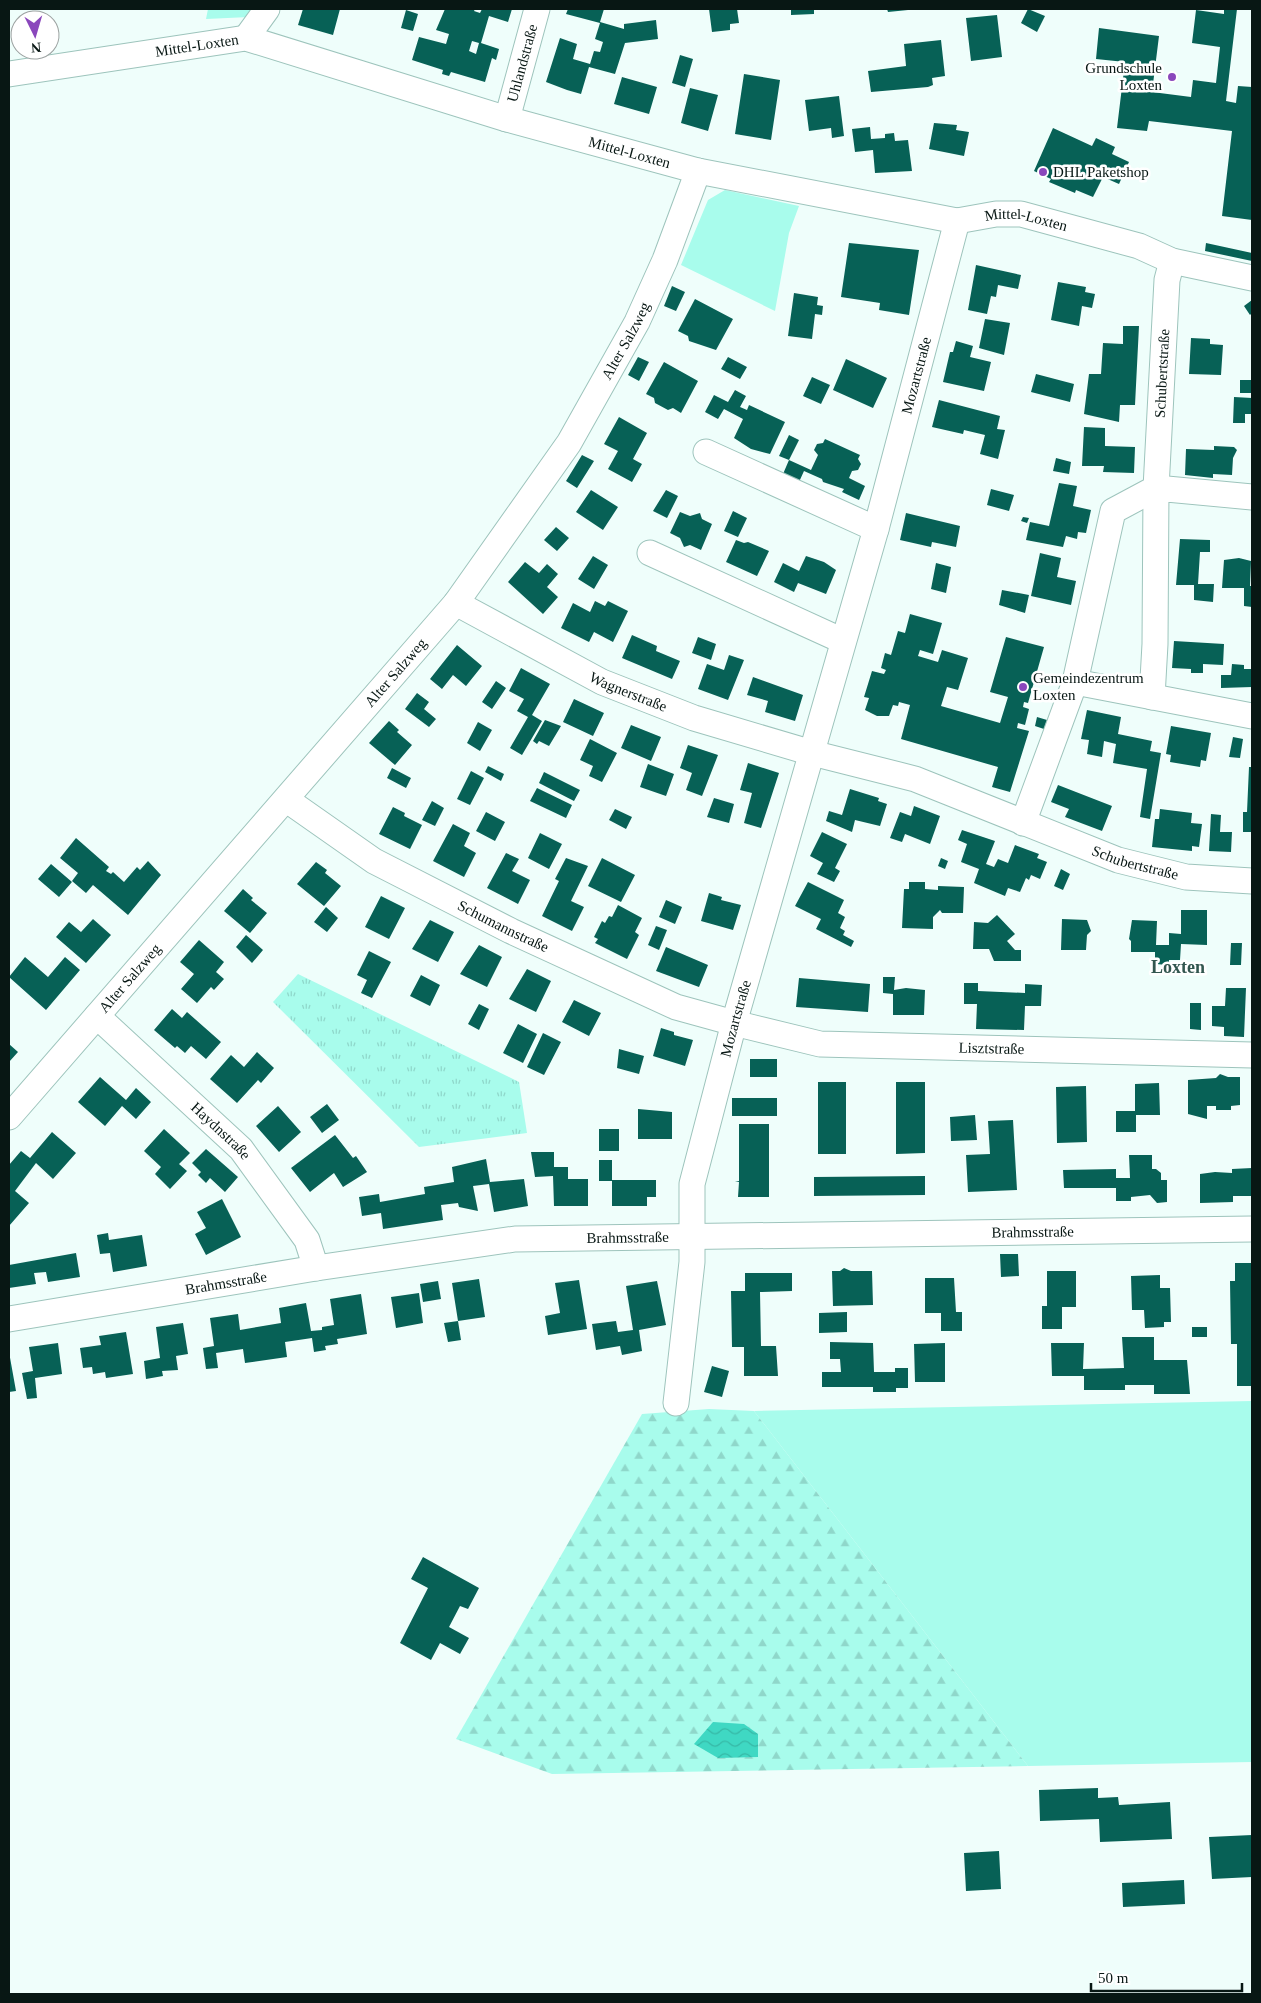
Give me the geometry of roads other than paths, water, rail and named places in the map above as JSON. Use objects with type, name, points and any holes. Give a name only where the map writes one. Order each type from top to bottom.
[{"type":"street","points":[[246,38],[267,9]]},
{"type":"street","name":"Uhlandstraße","points":[[507,118],[537,9]]},
{"type":"street","name":"Mittel-Loxten","points":[[9,74],[246,38],[507,118],[698,171],[957,221],[996,214],[1021,214],[1139,246],[1172,261],[1252,278]]},
{"type":"street","name":"Alter Salzweg","points":[[9,1117],[287,800],[376,693],[456,603],[574,434],[637,322],[666,260],[698,171]]},
{"type":"street","name":"Mozartstraße","points":[[676,1403],[692,1262],[690,1236],[692,1184],[734,1023],[876,529],[957,221]]},
{"type":"street","name":"Schubertstraße","points":[[1152,696],[1155,644],[1156,488],[1167,280],[1172,261]]},
{"type":"street","points":[[706,452],[876,529]]},
{"type":"street","points":[[1024,823],[1076,682],[1113,511],[1156,488],[1252,498]]},
{"type":"street","points":[[650,553],[843,642]]},
{"type":"street","name":"Wagnerstraße","points":[[456,603],[602,682],[694,718],[812,753]]},
{"type":"street","points":[[1076,682],[1252,716]]},
{"type":"street","name":"Schubertstraße","points":[[812,753],[915,779],[1118,860],[1186,877],[1252,881]]},
{"type":"street","name":"Schumannstraße","points":[[287,800],[374,861],[511,931],[676,1007],[734,1023]]},
{"type":"street","name":"Haydnstraße","points":[[97,1016],[241,1149],[307,1240],[316,1268]]},
{"type":"street","name":"Lisztstraße","points":[[734,1023],[820,1044],[1252,1055]]},
{"type":"street","name":"Brahmsstraße","points":[[9,1319],[316,1268],[515,1239],[1252,1228]]},
{"type":"water","points":[[713,1722],[744,1724],[758,1734],[758,1757],[718,1758],[694,1744]]},
{"type":"place","name":"Grundschule Loxten","points":[[1172,77]]},
{"type":"place","name":"DHL Paketshop","points":[[1043,172]]},
{"type":"place","name":"Gemeindezentrum Loxten","points":[[1023,687]]},
{"type":"district","name":"Loxten","points":[[1178,967]]}]
